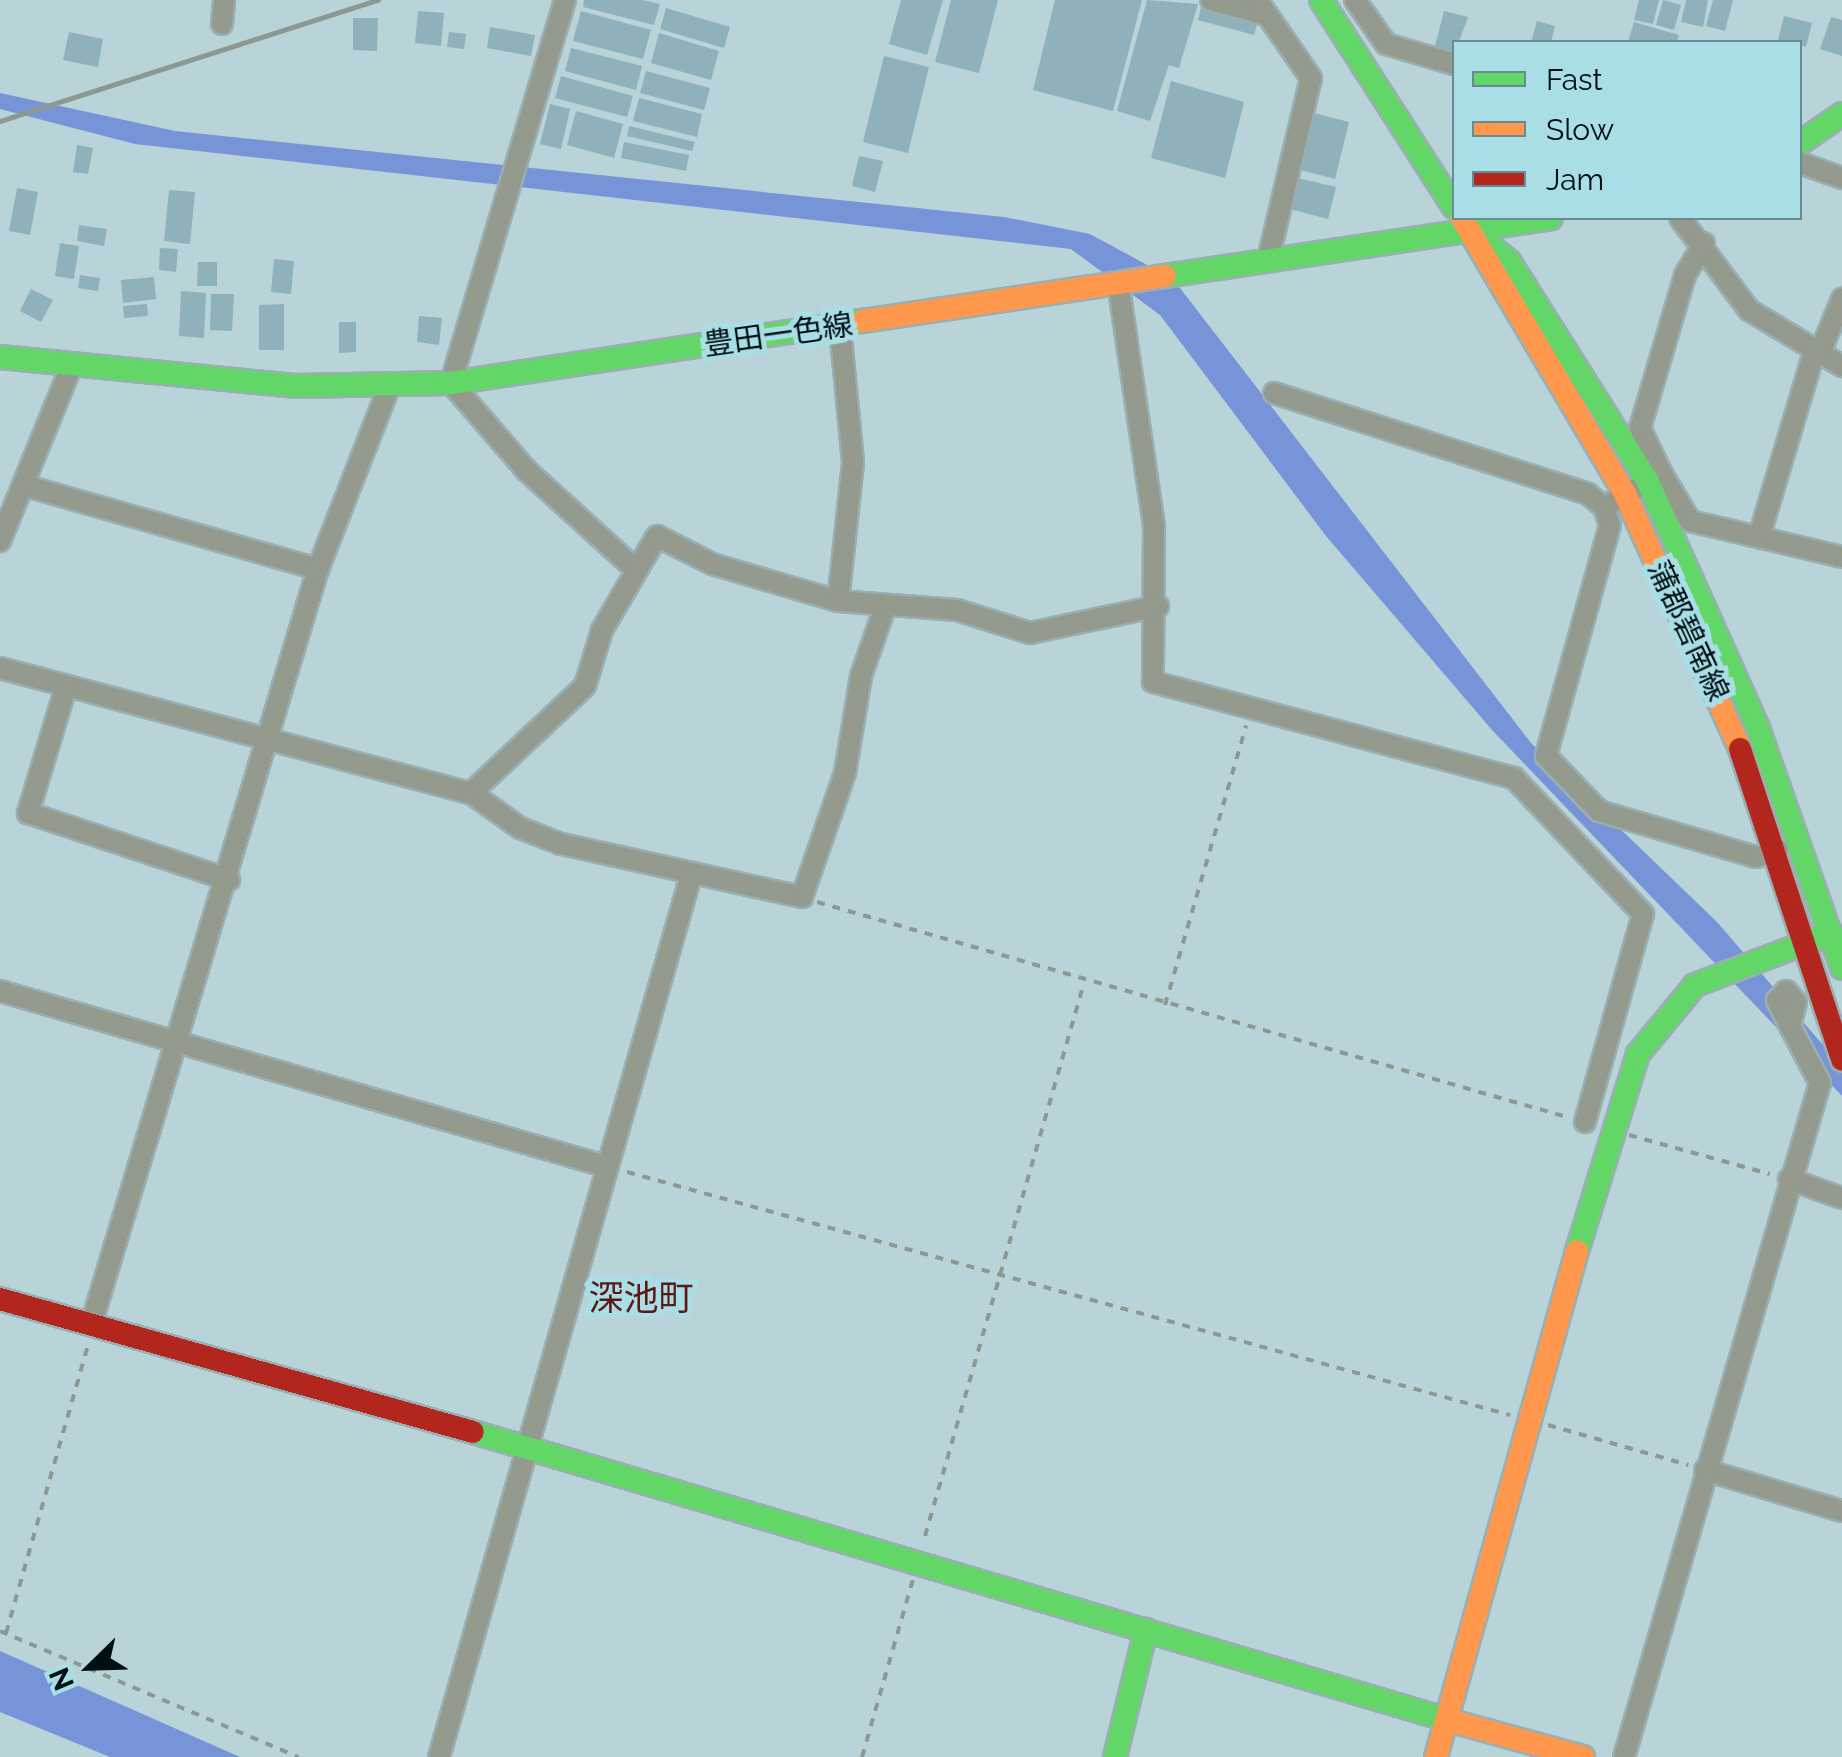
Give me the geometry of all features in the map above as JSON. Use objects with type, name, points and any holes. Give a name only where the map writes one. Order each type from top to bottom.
[{"type":"main road","points":[[1321,0],[1452,204]]},
{"type":"main road","points":[[1802,142],[1842,114]]},
{"type":"main road","name":"豊田一色線","points":[[0,358],[389,386],[451,383],[840,326],[1466,224],[1523,220]]},
{"type":"main road","name":"蒲郡碧南線","points":[[1466,224],[1508,262],[1655,478],[1836,931],[1842,968]]},
{"type":"main road","name":"蒲郡碧南線","points":[[1466,224],[1615,500],[1736,737],[1778,850],[1842,1060]]},
{"type":"main road","points":[[1436,1757],[1527,1419],[1611,1130],[1638,1054],[1673,1006],[1734,964],[1836,931]]},
{"type":"main road","points":[[0,1299],[918,1558],[1146,1630],[1583,1757]]},
{"type":"main road","points":[[1114,1757],[1146,1630]]},
{"type":"street","points":[[222,24],[224,0]]},
{"type":"street","points":[[565,0],[451,383],[527,470],[636,570]]},
{"type":"street","points":[[1210,0],[1262,8],[1311,78],[1269,255]]},
{"type":"street","points":[[1355,0],[1386,44],[1452,63]]},
{"type":"street","points":[[1802,164],[1842,178]]},
{"type":"street","points":[[1682,220],[1704,243],[1748,310],[1842,366]]},
{"type":"street","points":[[1704,243],[1684,275],[1640,428],[1655,478],[1690,520],[1842,557]]},
{"type":"street","points":[[1118,282],[1158,606],[1153,682],[1250,712],[1514,778],[1643,914],[1585,1122]]},
{"type":"street","points":[[1759,537],[1817,354],[1842,299]]},
{"type":"street","points":[[838,601],[852,462],[840,326]]},
{"type":"street","points":[[0,541],[72,365]]},
{"type":"street","points":[[91,1325],[174,1038],[229,880],[318,569],[389,386]]},
{"type":"street","points":[[1274,393],[1588,494],[1615,500],[1655,478]]},
{"type":"street","points":[[23,485],[318,569]]},
{"type":"street","points":[[1615,500],[1546,756],[1599,811],[1756,856],[1778,850]]},
{"type":"street","points":[[471,793],[585,686],[602,630],[657,536],[712,564],[838,601],[957,610],[1030,633],[1158,606]]},
{"type":"street","points":[[0,668],[269,744],[471,793],[520,828],[561,844],[802,896],[845,773],[861,676],[885,607]]},
{"type":"street","points":[[66,687],[28,813],[229,880]]},
{"type":"street","points":[[439,1757],[691,875]]},
{"type":"street","points":[[0,991],[174,1038],[608,1167]]},
{"type":"street","points":[[1624,1757],[1788,1180],[1820,1083],[1790,1026]]},
{"type":"street","points":[[1788,1180],[1842,1198]]},
{"type":"street","points":[[1705,1470],[1842,1511]]},
{"type":"path","points":[[1166,1005],[1250,712]]},
{"type":"path","points":[[802,896],[1084,982],[1585,1122]]},
{"type":"path","points":[[862,1757],[1084,982]]},
{"type":"path","points":[[1611,1130],[1788,1180]]},
{"type":"path","points":[[608,1167],[1705,1470]]},
{"type":"path","points":[[91,1325],[3,1632],[299,1757]]},
{"type":"water","points":[[0,93],[175,131],[1004,217],[1090,234],[1173,279],[1531,743],[1717,922],[1842,1067],[1842,1096],[1492,730],[1326,536],[1160,315],[1071,249],[135,144],[0,109]]},
{"type":"water","points":[[0,1651],[240,1757],[110,1757],[0,1712]]},
{"type":"building","points":[[584,0],[643,0],[660,4],[654,25],[583,7]]},
{"type":"building","points":[[901,0],[943,0],[927,55],[889,44]]},
{"type":"building","points":[[951,0],[998,0],[979,73],[935,62]]},
{"type":"building","points":[[1055,0],[1142,0],[1113,111],[1033,90]]},
{"type":"building","points":[[1147,0],[1198,4],[1179,68],[1169,65],[1150,121],[1117,111]]},
{"type":"building","points":[[1639,0],[1659,0],[1653,24],[1634,20]]},
{"type":"building","points":[[1663,0],[1681,5],[1674,30],[1656,25]]},
{"type":"building","points":[[1686,0],[1708,0],[1703,27],[1681,22]]},
{"type":"building","points":[[1713,0],[1733,0],[1725,31],[1706,26]]},
{"type":"building","points":[[1202,3],[1259,17],[1254,35],[1198,20]]},
{"type":"building","points":[[666,8],[730,27],[724,48],[660,29]]},
{"type":"building","points":[[418,11],[444,13],[441,46],[415,43]]},
{"type":"building","points":[[581,11],[651,30],[643,59],[573,41]]},
{"type":"building","points":[[1444,11],[1468,17],[1460,40],[1452,40],[1452,54],[1434,50]]},
{"type":"building","points":[[1784,16],[1812,23],[1806,47],[1802,40],[1778,40]]},
{"type":"building","points":[[1831,17],[1842,20],[1842,56],[1820,49]]},
{"type":"building","points":[[353,18],[378,18],[377,51],[353,50]]},
{"type":"building","points":[[1537,21],[1555,26],[1552,40],[1532,40]]},
{"type":"building","points":[[1634,22],[1679,35],[1678,40],[1629,40]]},
{"type":"building","points":[[490,27],[535,35],[531,56],[487,48]]},
{"type":"building","points":[[69,32],[103,39],[98,67],[63,60]]},
{"type":"building","points":[[449,32],[466,34],[464,49],[447,47]]},
{"type":"building","points":[[659,33],[719,51],[711,80],[651,63]]},
{"type":"building","points":[[571,48],[642,66],[636,90],[565,71]]},
{"type":"building","points":[[884,56],[929,67],[908,153],[863,142]]},
{"type":"building","points":[[646,71],[710,88],[704,110],[640,93]]},
{"type":"building","points":[[561,76],[633,96],[627,117],[555,98]]},
{"type":"building","points":[[1171,81],[1244,102],[1225,178],[1151,158]]},
{"type":"building","points":[[639,98],[702,114],[697,137],[633,121]]},
{"type":"building","points":[[550,104],[570,109],[561,149],[540,144]]},
{"type":"building","points":[[576,111],[623,124],[614,158],[567,145]]},
{"type":"building","points":[[1314,113],[1349,122],[1335,179],[1300,170]]},
{"type":"building","points":[[629,126],[695,142],[692,151],[627,136]]},
{"type":"building","points":[[624,142],[689,155],[686,171],[621,158]]},
{"type":"building","points":[[77,145],[93,148],[88,174],[73,172]]},
{"type":"building","points":[[859,156],[883,161],[875,192],[852,186]]},
{"type":"building","points":[[1298,178],[1336,187],[1328,219],[1290,209]]},
{"type":"building","points":[[17,188],[38,192],[30,235],[9,231]]},
{"type":"building","points":[[169,190],[195,192],[190,244],[164,241]]},
{"type":"building","points":[[79,225],[107,229],[104,246],[77,241]]},
{"type":"building","points":[[60,243],[79,246],[74,279],[55,276]]},
{"type":"building","points":[[160,248],[178,249],[176,272],[159,270]]},
{"type":"building","points":[[274,259],[294,261],[291,294],[271,292]]},
{"type":"building","points":[[198,262],[217,262],[217,286],[197,286]]},
{"type":"building","points":[[80,275],[100,278],[98,291],[78,288]]},
{"type":"building","points":[[154,277],[156,299],[123,303],[121,280]]},
{"type":"building","points":[[31,289],[53,300],[41,322],[20,311]]},
{"type":"building","points":[[181,291],[206,293],[204,338],[179,336]]},
{"type":"building","points":[[211,294],[234,294],[232,331],[210,330]]},
{"type":"building","points":[[147,304],[148,316],[124,318],[123,306]]},
{"type":"building","points":[[284,304],[284,350],[259,350],[259,305]]},
{"type":"building","points":[[419,316],[442,318],[439,345],[417,342]]},
{"type":"building","points":[[339,322],[356,322],[356,352],[339,353]]},
{"type":"railway","points":[[0,121],[378,0]]},
{"type":"traffic: fast","points":[[1321,0],[1452,204]]},
{"type":"traffic: fast","points":[[1802,142],[1842,114]]},
{"type":"traffic: fast","points":[[1165,276],[1538,220]]},
{"type":"traffic: fast","points":[[1479,237],[1509,261],[1648,482],[1758,728],[1842,968]]},
{"type":"traffic: fast","points":[[0,357],[295,386],[451,383],[863,321]]},
{"type":"traffic: fast","points":[[1577,1251],[1638,1054],[1695,985],[1831,933]]},
{"type":"traffic: fast","points":[[473,1432],[1455,1722]]},
{"type":"traffic: fast","points":[[1115,1757],[1146,1630]]},
{"type":"traffic: slow","points":[[1463,220],[1625,494],[1740,749]]},
{"type":"traffic: slow","points":[[863,321],[1165,276]]},
{"type":"traffic: slow","points":[[1436,1757],[1577,1251]]},
{"type":"traffic: slow","points":[[1455,1722],[1583,1757]]},
{"type":"traffic: jam","points":[[1740,749],[1842,1060]]},
{"type":"traffic: jam","points":[[0,1299],[473,1432]]},
{"type":"district","name":"深池町","points":[[641,1298]]}]
